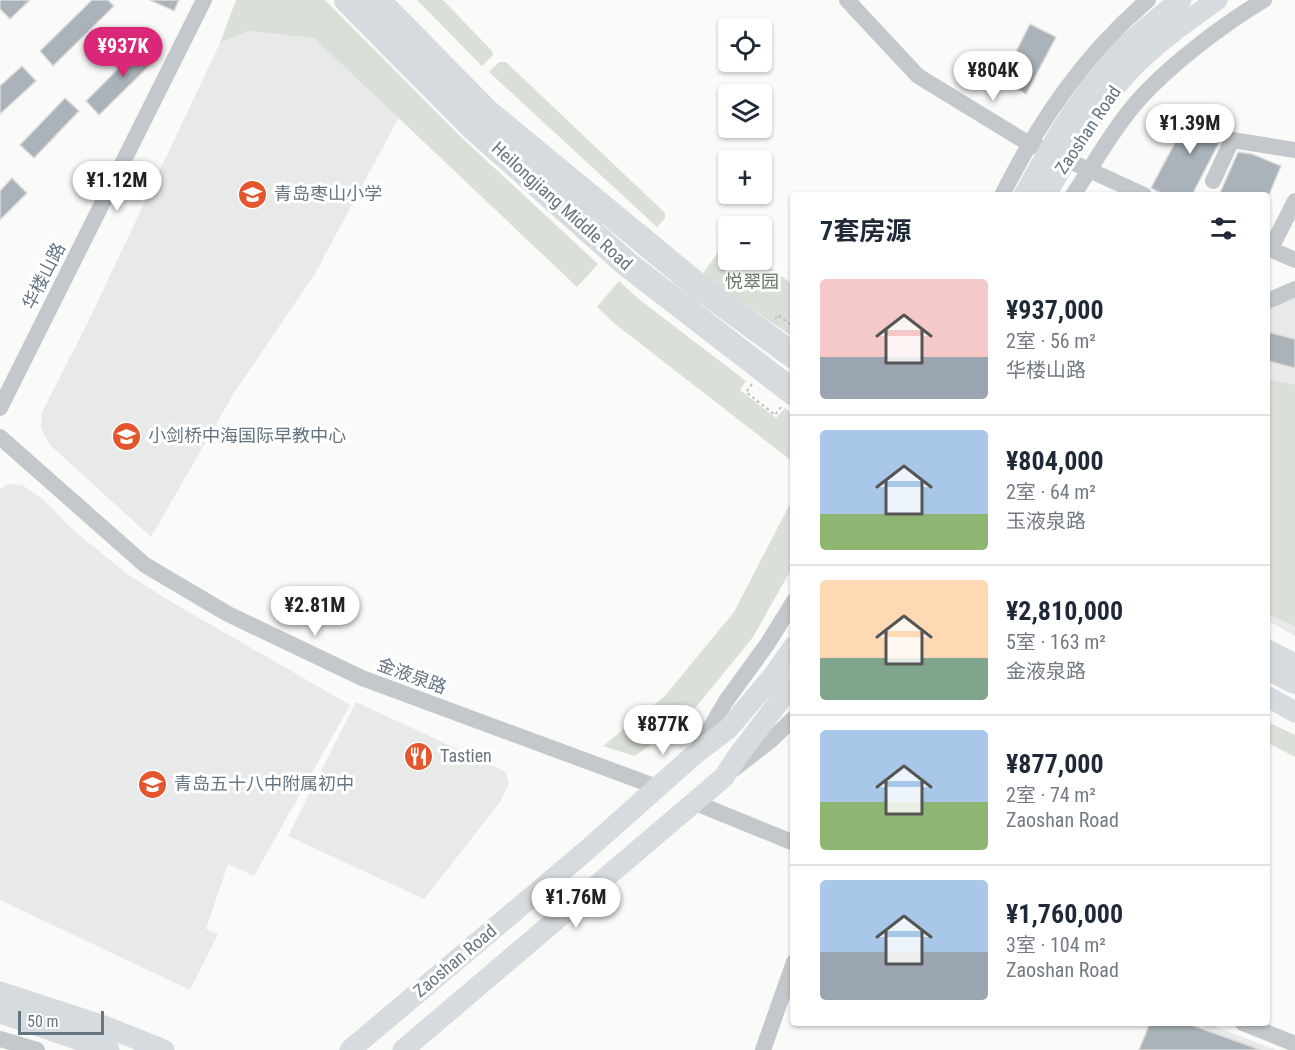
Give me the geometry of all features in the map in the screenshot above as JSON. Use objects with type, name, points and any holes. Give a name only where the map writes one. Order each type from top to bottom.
[{"type":"highway","name":"Heilongjiang Middle Road","points":[[347,0],[473,127],[627,264],[790,390]]},
{"type":"highway","name":"Heilongjiang Middle Road","points":[[376,0],[487,112],[698,286],[790,353]]},
{"type":"highway","points":[[1270,668],[1295,681]]},
{"type":"highway","points":[[1270,686],[1295,699]]},
{"type":"main road","name":"Zaoshan Road","points":[[1026,192],[1054,141],[1101,74],[1118,54],[1181,0]]},
{"type":"main road","name":"Zaoshan Road","points":[[1048,192],[1083,133],[1132,68],[1166,37],[1217,0]]},
{"type":"main road","points":[[1270,651],[1295,664]]},
{"type":"main road","name":"Zaoshan Road","points":[[350,1050],[587,850],[695,754],[728,729],[773,676],[790,652]]},
{"type":"main road","name":"Zaoshan Road","points":[[403,1050],[724,777],[790,687]]},
{"type":"main road","points":[[1270,698],[1295,712]]},
{"type":"main road","points":[[0,992],[104,1041]]},
{"type":"main road","points":[[0,1013],[104,1041],[164,1050]]},
{"type":"street","name":"华楼山路","points":[[0,408],[204,0]]},
{"type":"street","points":[[847,0],[918,76],[1030,144],[1137,192]]},
{"type":"street","points":[[1004,192],[1030,144],[1085,62],[1125,20],[1148,0]]},
{"type":"street","name":"Zaoshan Road","points":[[1075,192],[1109,138],[1136,103],[1177,64],[1264,0]]},
{"type":"street","points":[[1213,181],[1232,140],[1295,150]]},
{"type":"street","points":[[1270,247],[1295,201]]},
{"type":"street","points":[[1270,249],[1295,261]]},
{"type":"street","points":[[1270,300],[1295,289]]},
{"type":"street","name":"金液泉路","points":[[0,437],[145,565],[228,614],[362,678],[657,787]]},
{"type":"street","name":"Zaoshan Road","points":[[695,754],[726,701],[768,643],[790,607]]},
{"type":"street","name":"Zaoshan Road","points":[[724,777],[770,741],[790,722]]},
{"type":"street","points":[[696,803],[790,841]]},
{"type":"street","points":[[764,1050],[790,974]]},
{"type":"street","points":[[1250,1026],[1295,1044]]},
{"type":"street","points":[[0,1039],[37,1050]]},
{"type":"path","points":[[746,392],[775,415],[790,396]]},
{"type":"shaded area","name":"青岛枣山小学","points":[[248,31],[314,38],[399,117],[316,272],[234,393],[151,537],[49,444],[41,428],[42,412],[88,322],[220,43]]},
{"type":"shaded area","points":[[1295,295],[1295,636],[1270,622],[1270,306]]},
{"type":"shaded area","name":"青岛五十八中附属初中","points":[[8,484],[22,485],[44,500],[72,529],[126,573],[168,600],[350,705],[254,876],[228,864],[206,929],[218,934],[190,990],[0,900],[0,489]]},
{"type":"shaded area","points":[[356,702],[505,771],[509,783],[501,801],[424,899],[288,836]]},
{"type":"shaded area","points":[[1205,1026],[1214,1026],[1276,1050],[1197,1050]]},
{"type":"green space","points":[[236,0],[325,0],[461,137],[598,264],[577,287],[314,38],[248,31],[220,43]]},
{"type":"green space","points":[[417,0],[443,0],[492,51],[493,55],[482,66]]},
{"type":"green space","points":[[499,62],[506,62],[665,213],[665,218],[657,227],[489,72]]},
{"type":"green space","name":"悦翠园","points":[[718,252],[718,270],[772,269],[790,283],[790,335],[702,275]]},
{"type":"green space","points":[[619,281],[640,300],[746,381],[740,390],[776,418],[785,408],[790,412],[790,460],[615,324],[597,307]]},
{"type":"green space","points":[[1270,379],[1295,385],[1295,626],[1270,615]]},
{"type":"green space","points":[[790,504],[790,571],[753,637],[688,717],[635,756],[603,746],[664,697],[734,612]]},
{"type":"green space","points":[[1270,723],[1295,735],[1295,757],[1270,744]]},
{"type":"building","points":[[0,0],[30,0],[10,19],[0,9]]},
{"type":"building","points":[[92,0],[108,0],[114,6],[53,66],[40,51]]},
{"type":"building","points":[[150,0],[179,0],[174,11]]},
{"type":"building","points":[[1030,24],[1056,37],[1026,94],[1001,81]]},
{"type":"building","points":[[146,41],[160,55],[99,115],[86,101]]},
{"type":"building","points":[[22,66],[36,81],[0,114],[0,86]]},
{"type":"building","points":[[65,98],[79,111],[34,158],[20,145]]},
{"type":"building","points":[[1194,107],[1228,125],[1194,192],[1158,192],[1151,188]]},
{"type":"building","points":[[1238,152],[1252,154],[1281,166],[1270,193],[1220,192]]},
{"type":"building","points":[[12,178],[27,193],[0,220],[0,191]]},
{"type":"building","points":[[1270,333],[1295,339],[1295,368],[1270,362]]},
{"type":"building","points":[[1149,1026],[1194,1026],[1261,1050],[1139,1050]]},
{"type":"place","name":"青岛枣山小学","points":[[253,194]]},
{"type":"place","name":"小剑桥中海国际早教中心","points":[[127,436]]},
{"type":"place","name":"Tastien","points":[[419,756]]},
{"type":"place","name":"青岛五十八中附属初中","points":[[153,784]]}]
